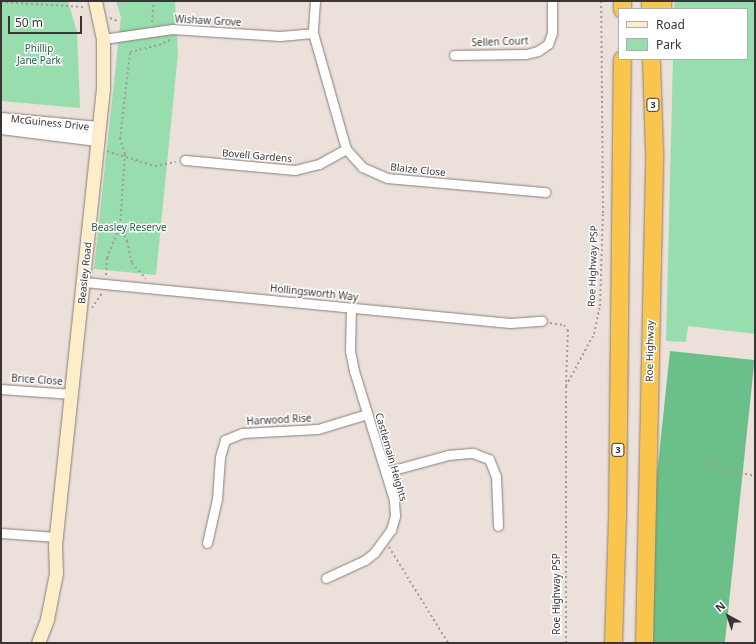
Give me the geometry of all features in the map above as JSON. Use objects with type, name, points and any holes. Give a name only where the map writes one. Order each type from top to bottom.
[{"type":"highway","name":"3","points":[[613,643],[622,60]]},
{"type":"highway","name":"Roe Highway","points":[[644,643],[654,151],[651,60]]},
{"type":"highway","points":[[654,151],[659,60]]},
{"type":"main road","name":"Beasley Road","points":[[30,643],[41,612],[55,541],[84,282],[103,89],[103,39],[89,4]]},
{"type":"main road","name":"Beasley Road","points":[[38,643],[47,620],[56,573],[55,541]]},
{"type":"street","points":[[313,33],[315,1]]},
{"type":"street","name":"Sellen Court","points":[[454,54],[526,54],[538,51],[548,44],[552,33],[552,1]]},
{"type":"street","name":"Wishaw Grove","points":[[103,39],[172,29],[280,36],[313,33]]},
{"type":"street","name":"Blaize Close","points":[[313,33],[346,149],[362,167],[387,178],[545,192]]},
{"type":"street","name":"McGuiness Drive","points":[[1,119],[98,140]]},
{"type":"street","name":"McGuiness Drive","points":[[1,128],[98,140]]},
{"type":"street","name":"Bovell Gardens","points":[[185,160],[295,170],[319,164],[346,149]]},
{"type":"street","name":"Hollingsworth Way","points":[[84,282],[510,323],[542,321]]},
{"type":"street","name":"Castlemain Heights","points":[[326,578],[364,560],[384,543],[395,516],[394,500],[367,414],[350,350],[351,308]]},
{"type":"street","name":"Brice Close","points":[[1,389],[71,394]]},
{"type":"street","name":"Harwood Rise","points":[[206,543],[217,499],[220,457],[225,440],[242,432],[318,429],[367,414]]},
{"type":"street","points":[[386,472],[448,455],[473,453],[489,459],[496,476],[498,526]]},
{"type":"street","points":[[1,533],[55,541]]},
{"type":"path","points":[[152,22],[154,1]]},
{"type":"path","name":"Roe Highway PSP","points":[[566,643],[566,386],[594,334],[600,306],[603,213],[601,1]]},
{"type":"path","points":[[1,2],[89,4]]},
{"type":"path","points":[[105,276],[107,258],[120,226],[125,156],[120,140],[130,52],[166,43],[173,38],[172,29]]},
{"type":"path","points":[[98,140],[105,150],[155,166],[185,160]]},
{"type":"path","points":[[120,226],[127,241],[132,264],[146,279],[148,288]]},
{"type":"path","points":[[542,321],[564,326],[568,330],[566,386]]},
{"type":"path","points":[[699,453],[716,467],[755,476]]},
{"type":"path","points":[[384,543],[392,550],[448,643]]},
{"type":"green space","name":"Phillip Jane Park","points":[[1,1],[68,1],[77,32],[80,108],[1,101]]},
{"type":"green space","name":"Beasley Reserve","points":[[116,1],[175,1],[178,53],[156,275],[94,269],[121,17]]},
{"type":"green space","points":[[675,1],[755,1],[755,334],[688,326],[686,342],[666,341],[673,60],[748,60],[748,8],[674,8]]},
{"type":"green space","points":[[670,351],[755,360],[725,643],[655,643],[639,641]]}]
